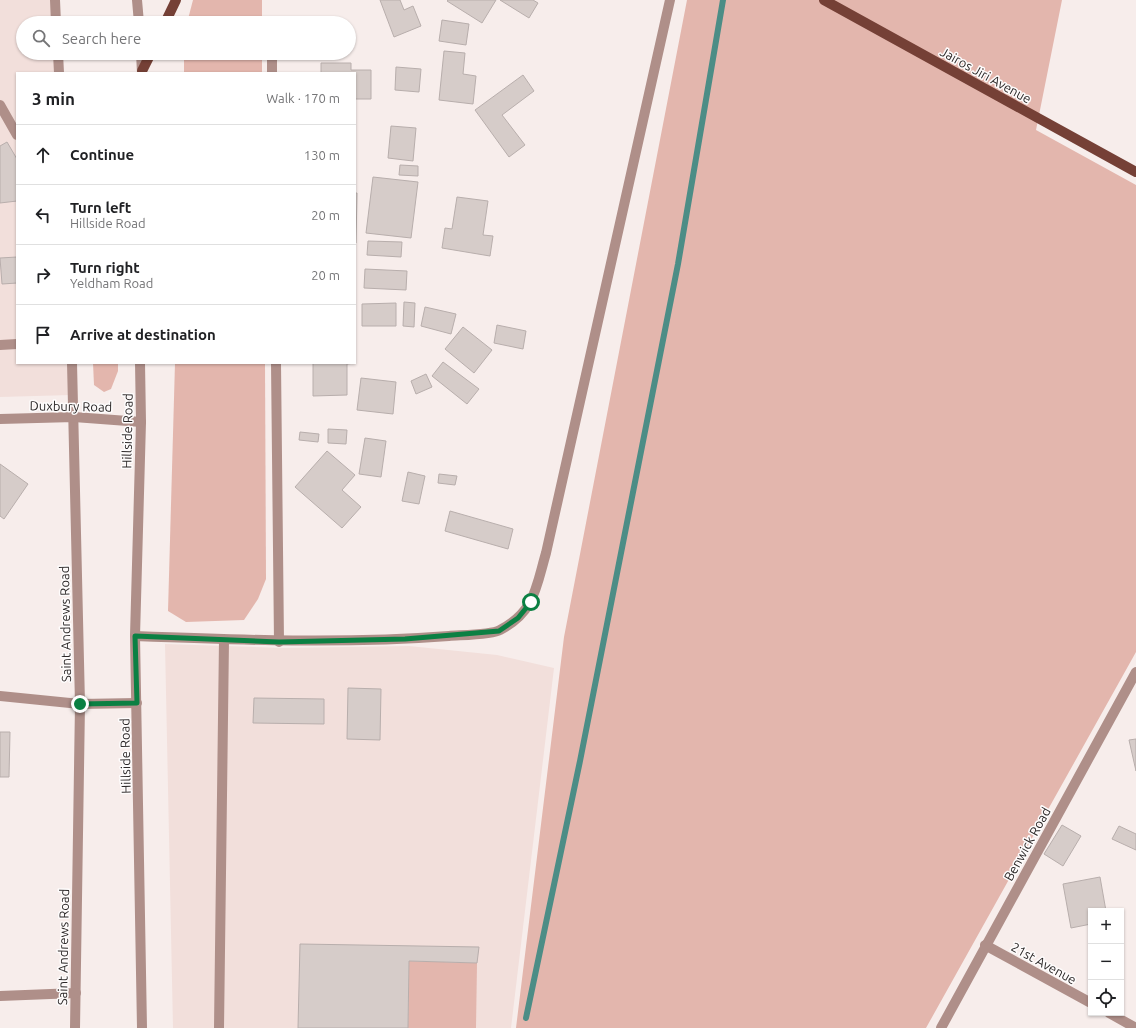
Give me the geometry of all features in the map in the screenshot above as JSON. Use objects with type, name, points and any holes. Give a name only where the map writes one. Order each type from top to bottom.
[{"type":"main road","points":[[168,16],[176,0]]},
{"type":"main road","name":"Jairos Jiri Avenue","points":[[824,0],[1136,172]]},
{"type":"main road","points":[[142,72],[148,60]]},
{"type":"street","points":[[55,0],[56,16]]},
{"type":"street","points":[[137,0],[138,16]]},
{"type":"street","points":[[135,636],[279,642],[405,639],[499,631],[518,618],[531,602],[546,553],[670,0]]},
{"type":"street","points":[[58,60],[59,72]]},
{"type":"street","points":[[141,60],[142,72]]},
{"type":"street","points":[[272,60],[272,72]]},
{"type":"street","points":[[0,105],[16,133]]},
{"type":"street","points":[[0,345],[16,344]]},
{"type":"street","name":"Saint Andrews Road","points":[[72,364],[80,704],[75,1028]]},
{"type":"street","name":"Hillside Road","points":[[140,364],[141,422],[135,636],[142,1028]]},
{"type":"street","points":[[276,364],[279,642]]},
{"type":"street","name":"Duxbury Road","points":[[0,419],[74,417],[141,422]]},
{"type":"street","points":[[219,1028],[224,640]]},
{"type":"street","name":"Benwick Road","points":[[941,1028],[985,945],[1136,672]]},
{"type":"street","points":[[0,696],[80,704],[137,703]]},
{"type":"street","name":"21st Avenue","points":[[985,945],[1088,1001]]},
{"type":"street","points":[[0,996],[76,992]]},
{"type":"street","points":[[1114,1016],[1136,1028]]},
{"type":"shaded area","points":[[0,0],[52,0],[53,16],[16,16],[16,60],[54,60],[55,72],[16,72],[16,364],[70,364],[71,395],[0,397]]},
{"type":"shaded area","points":[[193,0],[262,0],[262,16],[189,16]]},
{"type":"shaded area","points":[[687,0],[1062,0],[1036,130],[1136,185],[1136,652],[926,1028],[516,1028],[564,637]]},
{"type":"shaded area","points":[[184,60],[262,60],[262,72],[184,72]]},
{"type":"shaded area","points":[[93,364],[118,364],[118,371],[111,389],[104,392],[94,385]]},
{"type":"shaded area","points":[[175,364],[265,364],[266,579],[258,599],[244,620],[186,622],[168,611]]},
{"type":"shaded area","points":[[165,644],[282,648],[409,646],[497,655],[554,668],[511,1028],[173,1028]]},
{"type":"shaded area","points":[[409,961],[477,963],[476,1028],[408,1028]]},
{"type":"building","points":[[380,0],[400,0],[404,10],[413,6],[421,26],[394,37]]},
{"type":"building","points":[[496,0],[482,23],[447,1]]},
{"type":"building","points":[[500,0],[533,0],[538,3],[529,18]]},
{"type":"building","points":[[442,20],[469,24],[466,45],[439,41]]},
{"type":"building","points":[[444,51],[465,53],[463,74],[476,76],[473,104],[439,100]]},
{"type":"building","points":[[321,63],[351,63],[351,70],[371,70],[371,99],[356,99],[356,72],[321,72]]},
{"type":"building","points":[[396,67],[421,69],[419,92],[395,90]]},
{"type":"building","points":[[523,75],[534,91],[502,115],[525,145],[509,157],[475,110]]},
{"type":"building","points":[[391,126],[416,128],[413,161],[388,158]]},
{"type":"building","points":[[7,142],[16,157],[16,201],[0,203],[0,146]]},
{"type":"building","points":[[400,165],[418,166],[418,176],[399,175]]},
{"type":"building","points":[[373,177],[418,182],[411,238],[366,233]]},
{"type":"building","points":[[356,193],[357,193],[356,243]]},
{"type":"building","points":[[457,197],[488,201],[483,235],[493,236],[490,256],[442,248],[445,228],[452,229]]},
{"type":"building","points":[[368,241],[402,242],[401,257],[367,255]]},
{"type":"building","points":[[16,257],[16,283],[2,284],[0,258]]},
{"type":"building","points":[[365,269],[407,271],[406,290],[364,288]]},
{"type":"building","points":[[404,302],[415,303],[414,327],[403,326]]},
{"type":"building","points":[[396,303],[396,326],[362,326],[362,304]]},
{"type":"building","points":[[425,307],[456,314],[451,334],[421,326]]},
{"type":"building","points":[[497,325],[526,331],[523,349],[494,343]]},
{"type":"building","points":[[463,327],[492,350],[474,373],[445,349]]},
{"type":"building","points":[[443,362],[479,389],[467,404],[432,376]]},
{"type":"building","points":[[313,364],[347,364],[347,395],[313,396]]},
{"type":"building","points":[[426,374],[432,387],[416,394],[411,381]]},
{"type":"building","points":[[361,378],[396,382],[393,414],[357,410]]},
{"type":"building","points":[[328,429],[347,430],[346,444],[328,443]]},
{"type":"building","points":[[300,432],[319,434],[318,442],[299,440]]},
{"type":"building","points":[[365,438],[386,441],[381,477],[359,474]]},
{"type":"building","points":[[327,451],[355,475],[342,490],[361,507],[342,528],[295,487]]},
{"type":"building","points":[[0,464],[28,484],[4,519],[0,516]]},
{"type":"building","points":[[408,472],[425,476],[419,504],[402,501]]},
{"type":"building","points":[[439,474],[457,476],[455,485],[438,483]]},
{"type":"building","points":[[450,511],[513,529],[508,549],[445,531]]},
{"type":"building","points":[[348,688],[381,689],[380,740],[347,739]]},
{"type":"building","points":[[254,698],[324,699],[324,724],[253,723]]},
{"type":"building","points":[[0,732],[10,732],[9,777],[0,777]]},
{"type":"building","points":[[1136,739],[1136,771],[1129,740]]},
{"type":"building","points":[[1062,825],[1081,836],[1063,866],[1044,854]]},
{"type":"building","points":[[1119,826],[1136,834],[1136,850],[1112,839]]},
{"type":"building","points":[[1100,877],[1105,908],[1088,908],[1088,925],[1071,928],[1063,884]]},
{"type":"building","points":[[300,944],[479,947],[477,963],[409,961],[408,1028],[298,1028]]},
{"type":"waterway","points":[[526,1018],[580,761],[678,264],[723,0]]},
{"type":"route","points":[[80,704],[137,703],[135,636],[279,642],[405,639],[499,631],[518,618],[531,602]]}]
